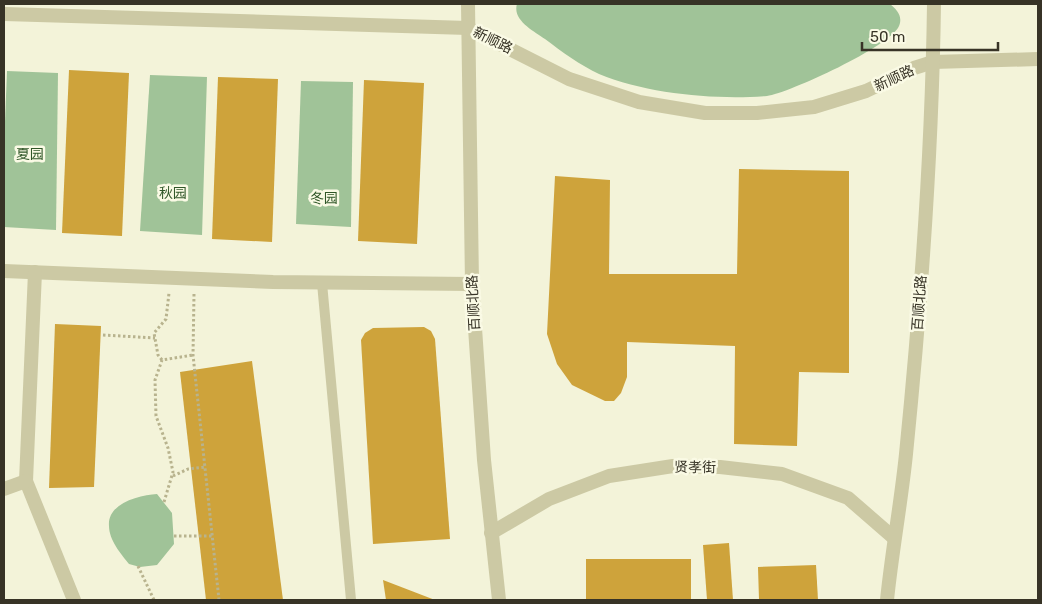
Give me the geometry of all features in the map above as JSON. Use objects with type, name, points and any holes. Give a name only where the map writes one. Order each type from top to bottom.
[{"type":"street","name":"百顺北路","points":[[468,4],[472,284],[490,533],[499,600]]},
{"type":"street","name":"百顺北路","points":[[887,600],[906,456],[916,352],[930,142],[934,4]]},
{"type":"street","name":"新顺路","points":[[4,14],[468,28],[569,78],[639,102],[705,113],[757,113],[814,107],[866,91],[914,68],[933,62],[1038,59]]},
{"type":"street","points":[[4,271],[322,283],[472,284]]},
{"type":"street","points":[[35,272],[26,481],[74,600]]},
{"type":"street","name":"贤孝街","points":[[490,533],[549,498],[609,476],[673,466],[720,467],[782,474],[848,498],[894,538]]},
{"type":"street","points":[[4,489],[26,481]]},
{"type":"lane","points":[[322,283],[352,600]]},
{"type":"path","points":[[162,360],[158,355],[154,333],[166,319],[171,278]]},
{"type":"path","points":[[195,279],[193,355],[219,600]]},
{"type":"path","points":[[103,336],[155,338]]},
{"type":"path","points":[[162,360],[193,355]]},
{"type":"path","points":[[162,360],[155,380],[156,416],[168,448],[173,472],[164,502]]},
{"type":"path","points":[[172,476],[188,469],[206,467]]},
{"type":"path","points":[[174,536],[213,536]]},
{"type":"path","points":[[138,566],[154,600]]},
{"type":"green space","points":[[517,4],[890,4],[900,16],[900,22],[892,35],[878,45],[860,56],[796,87],[767,96],[704,96],[660,91],[618,81],[599,74],[571,58],[530,29],[518,15],[516,10]]},
{"type":"green space","name":"夏园","points":[[7,71],[58,73],[56,230],[4,227],[4,147]]},
{"type":"green space","name":"秋园","points":[[150,75],[207,77],[202,235],[140,231]]},
{"type":"green space","name":"冬园","points":[[301,81],[353,82],[351,227],[296,224]]},
{"type":"green space","points":[[157,494],[172,513],[174,544],[157,565],[140,567],[129,564],[111,536],[110,518],[113,511],[126,502],[134,498]]},
{"type":"building","points":[[69,70],[129,73],[122,236],[62,233]]},
{"type":"building","points":[[218,77],[278,79],[272,242],[212,239]]},
{"type":"building","points":[[364,80],[424,83],[417,244],[358,241]]},
{"type":"building","points":[[739,169],[849,171],[849,373],[799,372],[797,446],[734,444],[735,346],[627,342],[627,377],[621,393],[614,401],[605,401],[572,385],[557,364],[547,334],[555,176],[610,180],[609,274],[737,274]]},
{"type":"building","points":[[55,324],[101,326],[94,487],[49,488]]},
{"type":"building","points":[[424,327],[431,331],[435,339],[450,539],[373,544],[361,340],[365,333],[373,328]]},
{"type":"building","points":[[252,361],[283,600],[206,600],[180,372]]},
{"type":"building","points":[[729,543],[733,600],[707,600],[703,545]]},
{"type":"building","points":[[586,559],[691,559],[691,600],[586,600]]},
{"type":"building","points":[[816,565],[818,600],[759,600],[758,567]]},
{"type":"building","points":[[383,580],[435,600],[386,600]]}]
